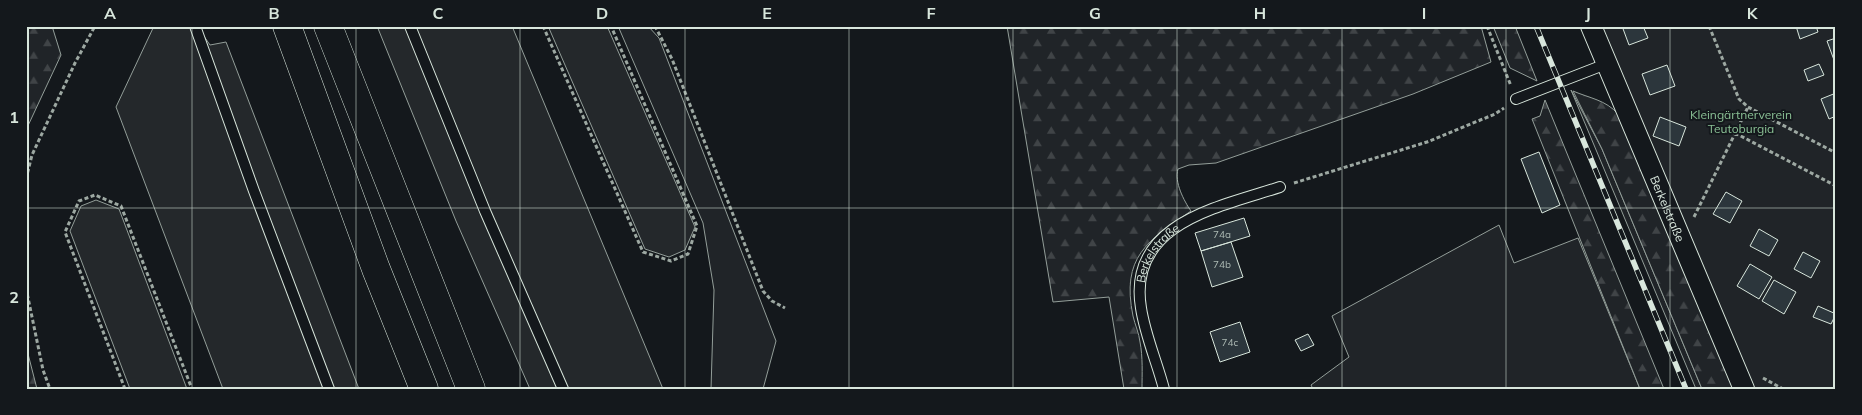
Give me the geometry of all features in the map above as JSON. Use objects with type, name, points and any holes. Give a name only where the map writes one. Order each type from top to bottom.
[{"type":"highway","points":[[287,26],[376,269],[424,389]]},
{"type":"highway","points":[[328,26],[471,389]]},
{"type":"street","name":"Berkelstraße","points":[[1592,26],[1606,64],[1744,389]]},
{"type":"lane","points":[[195,26],[254,191],[329,389]]},
{"type":"lane","points":[[410,26],[482,202],[563,389]]},
{"type":"lane","points":[[1516,99],[1606,64]]},
{"type":"lane","name":"Berkelstraße","points":[[1164,389],[1141,309],[1139,288],[1143,268],[1150,252],[1169,232],[1199,213],[1280,188]]},
{"type":"path","points":[[26,178],[32,155],[75,63],[95,26]]},
{"type":"path","points":[[543,26],[642,252],[671,261],[688,254],[697,226],[611,26]]},
{"type":"path","points":[[655,26],[672,59],[763,291],[772,301],[785,308]]},
{"type":"path","points":[[1280,188],[1427,142],[1495,114],[1516,99],[1487,26]]},
{"type":"path","points":[[1709,26],[1739,99],[1748,107],[1836,153]]},
{"type":"path","points":[[1691,224],[1748,107]]},
{"type":"path","points":[[1736,133],[1836,186]]},
{"type":"path","points":[[125,389],[65,232],[79,201],[95,195],[121,206],[192,389]]},
{"type":"path","points":[[26,288],[43,370],[50,389]]},
{"type":"path","points":[[1759,376],[1783,389]]},
{"type":"green space","points":[[26,26],[52,26],[61,55],[26,130]]},
{"type":"green space","points":[[618,26],[648,26],[659,38],[776,341],[763,389],[711,389],[714,290],[703,223]]},
{"type":"green space","points":[[1007,26],[1481,26],[1491,62],[1413,94],[1216,163],[1189,165],[1178,169],[1177,180],[1183,197],[1191,211],[1150,242],[1134,265],[1130,296],[1141,348],[1142,389],[1124,389],[1109,297],[1053,302]]},
{"type":"green space","points":[[1493,26],[1515,26],[1537,81],[1510,68]]},
{"type":"green space","name":"Kleingärtnerverein Teutoburgia","points":[[1599,26],[1836,26],[1836,389],[1750,389]]},
{"type":"green space","points":[[1571,90],[1602,149],[1702,389],[1696,389]]},
{"type":"green space","points":[[1573,91],[1603,102],[1618,114],[1736,389],[1702,389],[1602,149]]},
{"type":"green space","points":[[1545,100],[1664,389],[1640,389],[1532,119],[1540,116]]},
{"type":"green space","points":[[1499,225],[1514,263],[1578,238],[1640,389],[1313,389],[1311,385],[1349,357],[1332,316]]},
{"type":"green space","points":[[26,346],[37,389],[26,389]]},
{"type":"shaded area","points":[[154,26],[197,26],[210,45],[226,42],[359,389],[223,389],[116,107]]},
{"type":"shaded area","points":[[377,26],[512,26],[663,389],[530,389],[456,221]]},
{"type":"shaded area","points":[[548,26],[607,26],[695,227],[685,250],[669,257],[645,249]]},
{"type":"shaded area","points":[[96,200],[119,209],[187,389],[130,389],[70,231],[81,206]]},
{"type":"building","points":[[1622,26],[1643,26],[1648,38],[1629,45]]},
{"type":"building","points":[[1796,26],[1816,26],[1818,32],[1800,39]]},
{"type":"building","points":[[1836,38],[1836,59],[1834,60],[1827,41]]},
{"type":"building","points":[[1819,64],[1824,75],[1808,81],[1804,70]]},
{"type":"building","points":[[1667,65],[1675,86],[1650,95],[1642,74]]},
{"type":"building","points":[[1836,93],[1836,116],[1829,119],[1821,99]]},
{"type":"building","points":[[1660,117],[1686,127],[1679,146],[1653,136]]},
{"type":"building","points":[[1539,152],[1560,205],[1542,213],[1521,159]]},
{"type":"building","points":[[1726,192],[1742,201],[1730,223],[1713,214]]},
{"type":"building","points":[[1244,218],[1250,236],[1201,251],[1195,233]]},
{"type":"building","points":[[1759,229],[1778,240],[1769,256],[1750,246]]},
{"type":"building","points":[[1231,242],[1243,277],[1212,287],[1201,251]]},
{"type":"building","points":[[1803,252],[1820,261],[1811,278],[1794,269]]},
{"type":"building","points":[[1750,264],[1772,277],[1759,299],[1737,286]]},
{"type":"building","points":[[1774,280],[1796,292],[1784,314],[1762,301]]},
{"type":"building","points":[[1818,306],[1836,314],[1831,324],[1813,317]]},
{"type":"building","points":[[1240,322],[1250,352],[1220,362],[1210,332]]},
{"type":"building","points":[[1308,334],[1314,345],[1301,351],[1295,340]]},
{"type":"railway","points":[[1536,26],[1686,389]]}]
